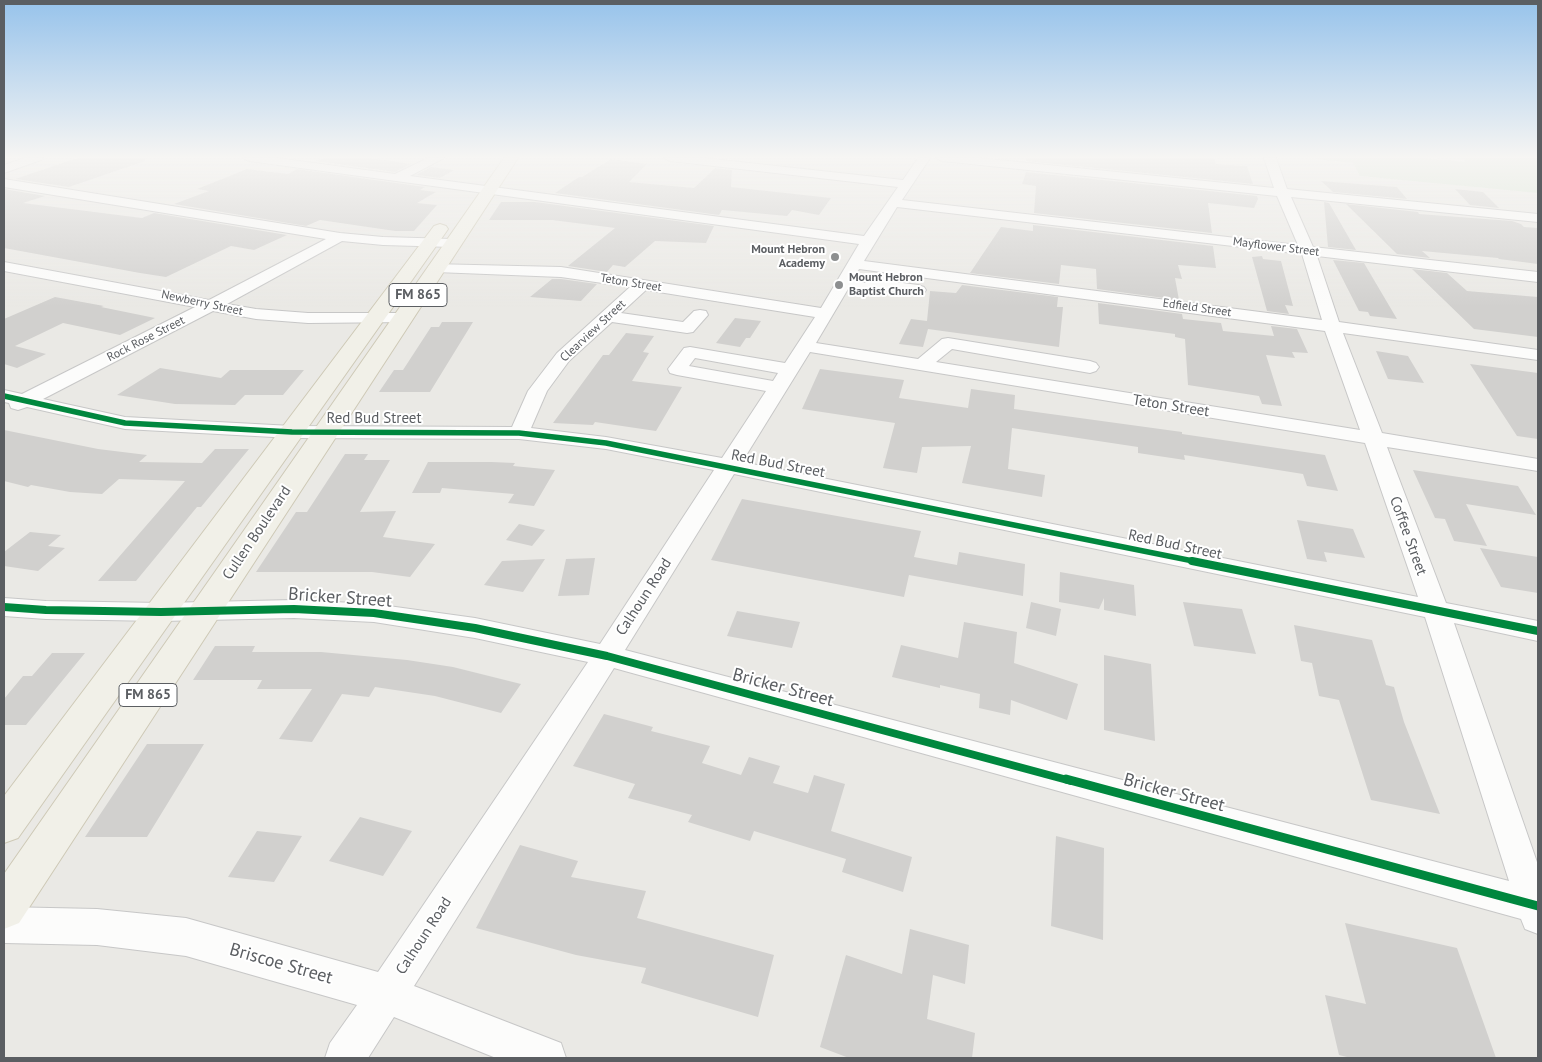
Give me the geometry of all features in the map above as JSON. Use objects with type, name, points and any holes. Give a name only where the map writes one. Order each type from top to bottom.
[{"type":"main road","name":"Cullen Boulevard","points":[[4,826],[455,208]]},
{"type":"main road","name":"Cullen Boulevard","points":[[4,909],[477,208]]},
{"type":"main road","points":[[412,267],[436,267]]},
{"type":"street","points":[[157,208],[340,237],[383,241],[452,243]]},
{"type":"street","points":[[614,208],[868,241]]},
{"type":"street","name":"Calhoun Road","points":[[345,1058],[728,466],[891,208]]},
{"type":"street","name":"Mayflower Street","points":[[997,208],[1308,251],[1538,278]]},
{"type":"street","name":"Coffee Street","points":[[1289,208],[1308,251],[1326,309],[1436,610],[1537,909]]},
{"type":"street","points":[[1435,208],[1538,218]]},
{"type":"street","name":"Rock Rose Street","points":[[4,412],[14,399],[212,305],[340,237]]},
{"type":"street","name":"Newberry Street","points":[[4,266],[256,314],[308,318],[402,318]]},
{"type":"street","name":"Teton Street","points":[[436,267],[561,272],[824,313]]},
{"type":"street","points":[[849,274],[870,288],[867,295],[914,295]]},
{"type":"street","name":"Edfield Street","points":[[849,274],[1199,308],[1538,355]]},
{"type":"street","name":"Clearview Street","points":[[519,433],[538,391],[563,357],[642,285]]},
{"type":"street","points":[[614,310],[700,315],[687,328],[614,310]]},
{"type":"street","points":[[921,366],[948,343],[1090,367]]},
{"type":"street","name":"Teton Street","points":[[803,346],[1538,465]]},
{"type":"street","name":"Red Bud Street","points":[[14,399],[125,423],[292,432],[519,433],[606,443],[728,466],[1538,631]]},
{"type":"street","name":"Bricker Street","points":[[4,607],[46,610],[161,612],[294,609],[374,613],[475,628],[606,656],[1537,909]]},
{"type":"street","name":"Briscoe Street","points":[[4,925],[97,927],[186,937],[386,994],[546,1058]]},
{"type":"building","points":[[4,208],[59,208],[142,218],[154,213],[287,235],[254,250],[231,246],[166,277],[4,248]]},
{"type":"building","points":[[195,208],[435,208],[414,231],[395,231],[320,220],[306,226]]},
{"type":"building","points":[[497,208],[576,208],[714,226],[706,243],[655,241],[625,267],[613,265],[607,272],[568,266],[615,228],[552,220],[489,220]]},
{"type":"building","points":[[664,208],[824,208],[819,215],[792,210],[787,216],[722,210],[719,215]]},
{"type":"building","points":[[1034,208],[1209,208],[1212,233],[1034,213]]},
{"type":"building","points":[[1324,208],[1332,208],[1356,250],[1328,247]]},
{"type":"building","points":[[1350,208],[1378,208],[1418,212],[1419,214],[1512,221],[1524,227],[1538,228],[1538,264],[1498,258],[1422,251],[1430,258],[1397,254]]},
{"type":"building","points":[[1033,225],[1213,246],[1216,268],[1178,265],[1182,279],[1175,278],[1179,300],[1097,289],[1096,269],[1061,265],[1059,284],[970,273],[1001,227],[1033,231]]},
{"type":"building","points":[[1262,256],[1263,259],[1281,261],[1293,306],[1285,305],[1289,314],[1267,311],[1252,257]]},
{"type":"building","points":[[1333,260],[1364,263],[1397,319],[1370,316],[1368,312],[1359,311]]},
{"type":"building","points":[[1412,269],[1447,273],[1467,291],[1538,297],[1538,337],[1474,329]]},
{"type":"building","points":[[552,279],[597,284],[581,301],[530,297]]},
{"type":"building","points":[[962,285],[1058,297],[1057,307],[1063,307],[1059,347],[928,329],[923,347],[899,344],[911,319],[927,321],[930,291],[956,293]]},
{"type":"building","points":[[55,297],[155,318],[120,335],[63,323],[15,346],[46,354],[17,368],[4,364],[4,319]]},
{"type":"building","points":[[1098,303],[1182,314],[1183,319],[1221,323],[1223,331],[1274,336],[1271,326],[1297,329],[1308,353],[1292,352],[1295,358],[1266,355],[1282,406],[1262,404],[1259,396],[1188,385],[1185,339],[1175,337],[1175,334],[1099,324]]},
{"type":"building","points":[[735,318],[761,321],[750,338],[746,338],[740,347],[716,343]]},
{"type":"building","points":[[442,322],[473,322],[430,392],[379,392],[394,370],[403,370],[431,327],[439,327]]},
{"type":"building","points":[[626,333],[654,336],[643,352],[649,353],[632,381],[682,387],[656,431],[595,422],[593,425],[553,423],[603,355],[609,355]]},
{"type":"building","points":[[1376,351],[1408,356],[1424,383],[1388,379]]},
{"type":"building","points":[[1470,364],[1538,373],[1538,439],[1517,436]]},
{"type":"building","points":[[160,368],[221,378],[230,370],[304,370],[283,395],[245,395],[235,405],[175,404],[117,395]]},
{"type":"building","points":[[820,369],[904,380],[899,398],[968,408],[971,389],[1015,395],[1014,409],[1182,432],[1182,434],[1325,455],[1338,491],[1307,486],[1303,474],[1184,455],[1185,460],[1138,453],[1138,447],[1012,428],[1008,469],[1045,475],[1042,497],[962,483],[971,446],[922,447],[917,473],[883,468],[895,423],[802,409]]},
{"type":"building","points":[[4,430],[98,449],[147,455],[139,462],[202,463],[215,449],[249,449],[201,507],[197,507],[136,581],[98,581],[185,481],[119,479],[102,494],[70,492],[31,485],[28,487],[4,481]]},
{"type":"building","points":[[345,454],[368,454],[364,460],[390,460],[360,512],[396,511],[383,537],[435,544],[410,577],[372,572],[256,572],[296,512],[307,512]]},
{"type":"building","points":[[428,462],[515,463],[513,466],[555,470],[534,506],[508,503],[514,494],[442,488],[440,493],[412,493]]},
{"type":"building","points":[[1413,470],[1518,486],[1536,515],[1466,504],[1487,546],[1454,541],[1445,519],[1435,518]]},
{"type":"building","points":[[742,499],[921,531],[914,557],[957,565],[959,552],[1025,564],[1023,596],[909,575],[904,597],[711,560]]},
{"type":"building","points":[[1297,520],[1353,529],[1365,558],[1324,552],[1327,562],[1307,559]]},
{"type":"building","points":[[519,524],[545,530],[532,546],[506,540]]},
{"type":"building","points":[[30,532],[61,535],[48,546],[65,548],[38,571],[4,566],[4,552]]},
{"type":"building","points":[[1480,548],[1538,557],[1538,593],[1501,587]]},
{"type":"building","points":[[595,558],[589,595],[558,596],[566,559]]},
{"type":"building","points":[[545,559],[523,592],[484,585],[502,561]]},
{"type":"building","points":[[1060,572],[1134,585],[1136,616],[1104,610],[1104,598],[1099,609],[1059,602]]},
{"type":"building","points":[[1031,602],[1061,609],[1056,636],[1026,628]]},
{"type":"building","points":[[1183,602],[1242,609],[1256,654],[1194,646]]},
{"type":"building","points":[[737,611],[800,622],[792,648],[727,636]]},
{"type":"building","points":[[964,622],[1017,632],[1014,663],[1078,684],[1067,720],[1011,700],[1010,715],[979,708],[980,694],[940,685],[940,688],[892,677],[901,645],[958,658]]},
{"type":"building","points":[[1294,625],[1372,640],[1386,685],[1394,687],[1404,722],[1440,814],[1371,800],[1339,700],[1319,696],[1312,663],[1301,661]]},
{"type":"building","points":[[215,646],[255,646],[252,652],[321,652],[407,660],[453,667],[521,684],[501,713],[435,696],[375,687],[369,697],[342,694],[312,742],[279,739],[312,689],[257,689],[262,680],[193,680]]},
{"type":"building","points":[[52,653],[85,653],[26,725],[4,725],[4,699],[23,676],[32,676]]},
{"type":"building","points":[[1104,655],[1151,664],[1155,741],[1104,730]]},
{"type":"building","points":[[604,714],[653,727],[651,731],[710,746],[702,763],[741,775],[749,757],[780,766],[773,783],[808,793],[814,775],[845,784],[831,831],[912,857],[903,892],[842,872],[846,859],[754,831],[750,841],[688,822],[692,815],[628,798],[635,784],[573,766]]},
{"type":"building","points":[[147,744],[204,744],[147,837],[85,837]]},
{"type":"building","points":[[360,817],[412,831],[383,876],[329,861]]},
{"type":"building","points":[[257,831],[302,836],[274,882],[228,877]]},
{"type":"building","points":[[1056,836],[1104,848],[1103,940],[1051,926]]},
{"type":"building","points":[[520,845],[578,861],[571,877],[646,891],[637,918],[774,955],[758,1017],[641,983],[646,968],[576,955],[476,928]]},
{"type":"building","points":[[1345,923],[1457,948],[1496,1058],[1351,1058],[1339,1055],[1325,995],[1366,1004]]},
{"type":"building","points":[[910,929],[969,945],[965,984],[933,975],[927,1019],[975,1033],[972,1058],[849,1058],[820,1047],[846,955],[902,974]]},
{"type":"cycle path","points":[[4,396],[125,423],[292,432],[519,433],[606,443],[728,466],[1538,631]]},
{"type":"cycle path","points":[[4,607],[46,610],[161,612],[294,609],[374,613],[475,628],[607,656],[1538,906]]},
{"type":"place","name":"Mount Hebron Academy","points":[[835,257]]},
{"type":"place","name":"Mount Hebron Baptist Church","points":[[839,285]]}]
